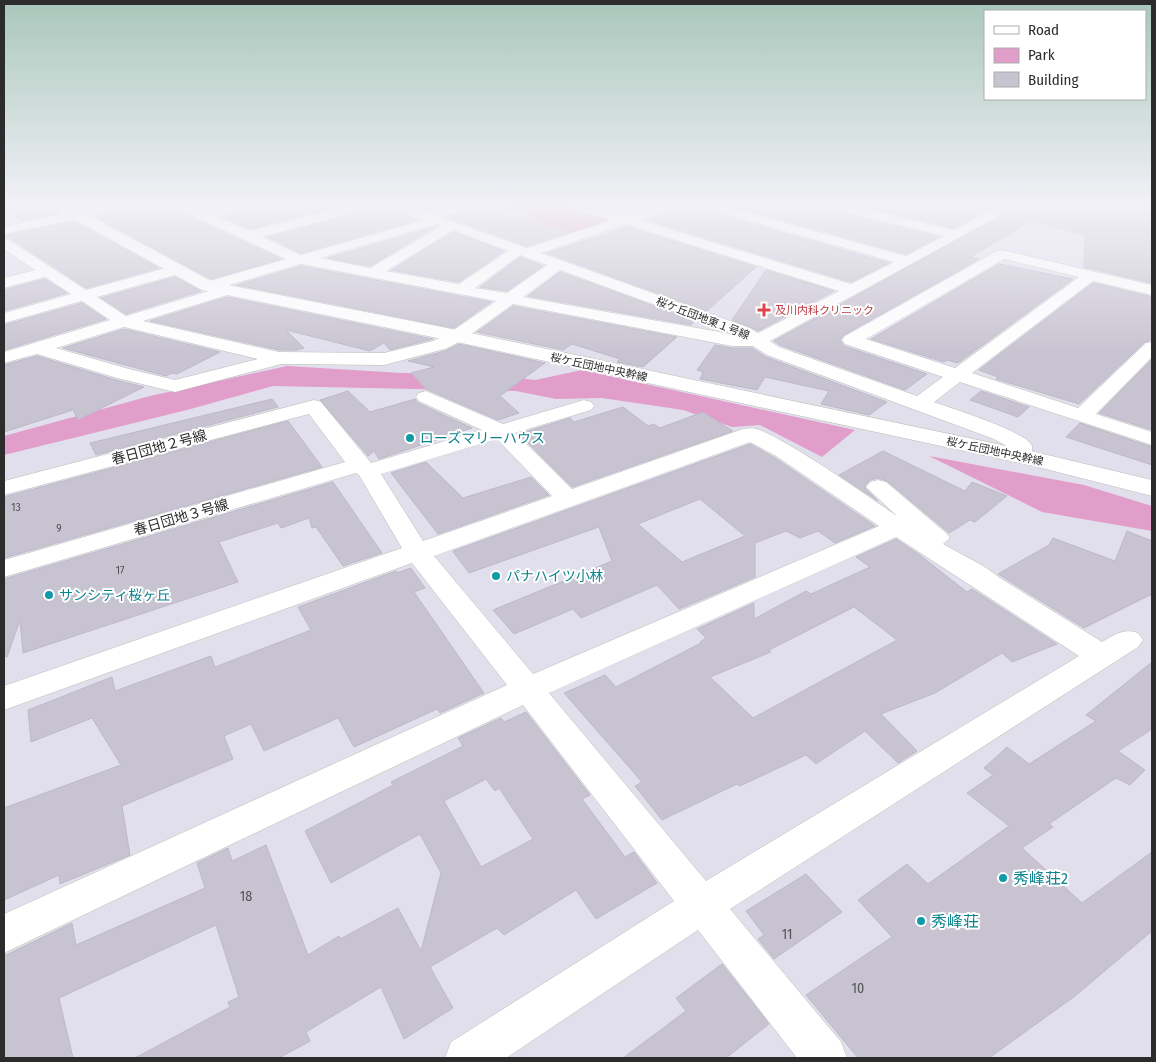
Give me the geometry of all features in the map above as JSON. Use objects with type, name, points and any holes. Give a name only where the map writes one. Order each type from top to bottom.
[{"type":"street","points":[[13,256],[48,272],[124,322],[279,358],[384,359],[439,345],[457,336],[559,264]]},
{"type":"street","name":"桜ケ丘団地中央幹線","points":[[151,256],[208,286],[457,336],[1020,456],[1152,488]]},
{"type":"street","points":[[290,256],[299,260],[732,341],[758,340],[918,256]]},
{"type":"street","points":[[208,286],[315,256]]},
{"type":"street","points":[[372,273],[394,256]]},
{"type":"street","points":[[461,290],[517,256]]},
{"type":"street","name":"桜ケ丘団地東１号線","points":[[536,256],[744,332],[773,351],[1002,434],[1021,446],[1020,456]]},
{"type":"street","points":[[741,256],[853,290]]},
{"type":"street","points":[[888,256],[908,261]]},
{"type":"street","points":[[999,256],[851,340],[1152,439]]},
{"type":"street","points":[[1009,256],[1152,290]]},
{"type":"street","points":[[4,318],[178,270]]},
{"type":"street","points":[[4,284],[48,272]]},
{"type":"street","points":[[919,404],[1091,275]]},
{"type":"street","points":[[4,358],[228,290]]},
{"type":"street","points":[[1082,416],[1152,347]]},
{"type":"street","points":[[37,348],[124,374],[175,386],[279,358]]},
{"type":"street","points":[[426,397],[500,430],[568,499]]},
{"type":"street","name":"春日団地２号線","points":[[4,488],[314,406],[363,468]]},
{"type":"street","name":"春日団地３号線","points":[[4,569],[584,406]]},
{"type":"street","points":[[4,698],[751,434],[784,451],[897,527],[990,584],[1115,648],[702,905],[467,1058]]},
{"type":"street","points":[[363,468],[417,552],[526,690],[825,1058]]},
{"type":"street","points":[[878,487],[990,584]]},
{"type":"street","points":[[4,934],[526,690],[897,527]]},
{"type":"green space","points":[[287,366],[402,373],[479,374],[535,380],[582,370],[855,430],[822,457],[760,425],[732,427],[683,410],[602,398],[556,399],[516,391],[273,386],[187,410],[4,455],[4,436],[150,396]]},
{"type":"green space","points":[[929,456],[1084,485],[1152,506],[1152,531],[1042,512]]},
{"type":"building","points":[[37,256],[137,256],[159,268],[86,288]]},
{"type":"building","points":[[168,256],[274,256],[281,259],[211,279]]},
{"type":"building","points":[[336,256],[387,256],[370,266],[328,258]]},
{"type":"building","points":[[415,256],[497,256],[459,282],[391,270]]},
{"type":"building","points":[[554,256],[719,256],[756,267],[707,311]]},
{"type":"building","points":[[764,256],[863,256],[889,263],[851,282]]},
{"type":"building","points":[[929,256],[972,256],[970,257],[979,259],[844,335],[840,340],[844,346],[927,374],[905,390],[780,345],[774,341]]},
{"type":"building","points":[[1084,256],[1152,256],[1152,283],[1084,267]]},
{"type":"building","points":[[520,257],[543,266],[507,291],[480,287]]},
{"type":"building","points":[[999,264],[1073,279],[958,363],[947,360],[944,362],[871,339]]},
{"type":"building","points":[[301,266],[491,302],[454,328],[237,285]]},
{"type":"building","points":[[766,270],[834,291],[758,331],[732,320]]},
{"type":"building","points":[[560,272],[695,321],[691,325],[528,296]]},
{"type":"building","points":[[175,277],[201,291],[126,314],[101,298]]},
{"type":"building","points":[[45,279],[67,293],[4,311],[4,290]]},
{"type":"building","points":[[1093,283],[1152,297],[1152,340],[1145,342],[1079,404],[996,379],[998,377],[979,370]]},
{"type":"building","points":[[227,297],[433,339],[390,350],[384,343],[370,351],[286,330],[304,348],[279,350],[150,321]]},
{"type":"building","points":[[82,303],[106,319],[4,350],[4,325]]},
{"type":"building","points":[[513,306],[677,337],[643,367],[617,362],[620,359],[572,344],[563,350],[477,332]]},
{"type":"building","points":[[124,329],[220,352],[177,374],[172,373],[166,376],[63,348]]},
{"type":"building","points":[[459,344],[545,363],[500,396],[519,413],[498,420],[426,389],[411,373],[434,367],[408,361],[445,351]]},
{"type":"building","points":[[715,345],[732,348],[752,348],[766,357],[887,402],[869,415],[821,404],[829,391],[765,377],[757,390],[700,379],[703,372],[697,370]]},
{"type":"building","points":[[37,356],[144,387],[78,420],[73,410],[4,432],[4,365]]},
{"type":"building","points":[[1152,359],[1152,430],[1099,413]]},
{"type":"building","points":[[348,391],[370,412],[415,399],[418,403],[472,428],[379,459],[374,451],[368,456],[320,400]]},
{"type":"building","points":[[981,391],[1029,407],[1018,417],[970,400]]},
{"type":"building","points":[[272,399],[278,407],[96,455],[90,443]]},
{"type":"building","points":[[623,407],[648,426],[654,424],[660,428],[703,412],[733,431],[572,487],[519,434],[570,418],[574,422]]},
{"type":"building","points":[[288,421],[322,467],[4,558],[4,497]]},
{"type":"building","points":[[1080,423],[1152,447],[1152,465],[1066,437]]},
{"type":"building","points":[[750,444],[775,458],[875,526],[835,543],[818,531],[800,538],[786,531],[755,543],[755,577],[679,609],[657,585],[581,618],[573,609],[514,634],[493,610],[612,561],[599,527],[469,573],[453,551]],"holes":[[[700,499],[745,536],[682,562],[638,524]]]},
{"type":"building","points":[[883,451],[965,491],[972,482],[1007,496],[975,522],[970,520],[949,533],[887,481],[878,478],[870,480],[865,486],[878,501],[839,475]]},
{"type":"building","points":[[426,462],[463,498],[531,477],[549,495],[438,534],[391,473]]},
{"type":"building","points":[[333,482],[382,553],[343,566],[316,527],[312,528],[309,518],[281,528],[278,523],[219,542],[238,582],[23,653],[20,620],[7,657],[4,656],[4,579]]},
{"type":"building","points":[[1127,531],[1152,541],[1152,594],[1084,628],[998,574],[1049,545],[1053,538],[1115,561]]},
{"type":"building","points":[[896,539],[967,592],[972,589],[1057,644],[1012,662],[1002,653],[935,693],[881,714],[917,751],[898,763],[865,731],[816,764],[806,755],[740,786],[737,784],[662,820],[635,786],[642,782],[564,693],[605,675],[616,687],[701,643],[706,638],[697,629],[754,603],[754,619],[806,591],[811,594],[870,567],[856,557]],"holes":[[[854,607],[897,640],[753,718],[710,677],[771,652],[769,650]]]},
{"type":"building","points":[[411,568],[425,588],[414,592],[484,693],[440,713],[437,709],[354,747],[338,718],[264,751],[251,724],[224,736],[233,759],[122,806],[130,855],[60,884],[59,875],[4,900],[4,808],[121,765],[92,718],[31,742],[28,710],[112,677],[115,691],[211,656],[215,667],[311,630],[298,607],[396,571],[397,573]]},
{"type":"building","points":[[1152,662],[1152,729],[1118,751],[1145,770],[1130,785],[1116,778],[1049,824],[1053,827],[1022,848],[1082,903],[1152,852],[1152,931],[1075,996],[989,1058],[858,1058],[806,995],[892,937],[858,900],[907,864],[928,884],[1009,826],[967,793],[993,775],[984,768],[1007,747],[1029,764],[1096,721],[1086,715]]},
{"type":"building","points":[[526,712],[590,795],[582,799],[625,857],[634,852],[657,883],[596,919],[576,890],[504,935],[497,928],[430,967],[453,1008],[404,1039],[381,987],[306,1032],[310,1041],[279,1058],[135,1058],[230,1007],[228,1002],[239,997],[216,925],[59,998],[73,1058],[4,1058],[4,956],[72,923],[76,945],[205,888],[197,863],[228,848],[232,861],[266,845],[308,955],[339,936],[340,939],[398,908],[421,951],[441,873],[420,834],[331,883],[305,831],[393,785],[391,782],[463,746],[458,738],[501,718],[504,722]],"holes":[[[486,779],[495,791],[499,788],[533,839],[481,867],[444,801]]]},
{"type":"building","points":[[806,874],[842,912],[774,959],[758,939],[764,935],[746,911]]},
{"type":"building","points":[[722,964],[769,1024],[726,1058],[623,1058],[686,1011],[676,998]]},
{"type":"place","name":"及川内科クリニック","points":[[764,310]]},
{"type":"place","name":"ローズマリーハウス","points":[[410,438]]},
{"type":"place","name":"パナハイツ小林","points":[[496,576]]},
{"type":"place","name":"サンシティ桜ヶ丘","points":[[49,595]]},
{"type":"place","name":"秀峰荘2","points":[[1003,878]]},
{"type":"place","name":"秀峰荘","points":[[921,921]]}]
